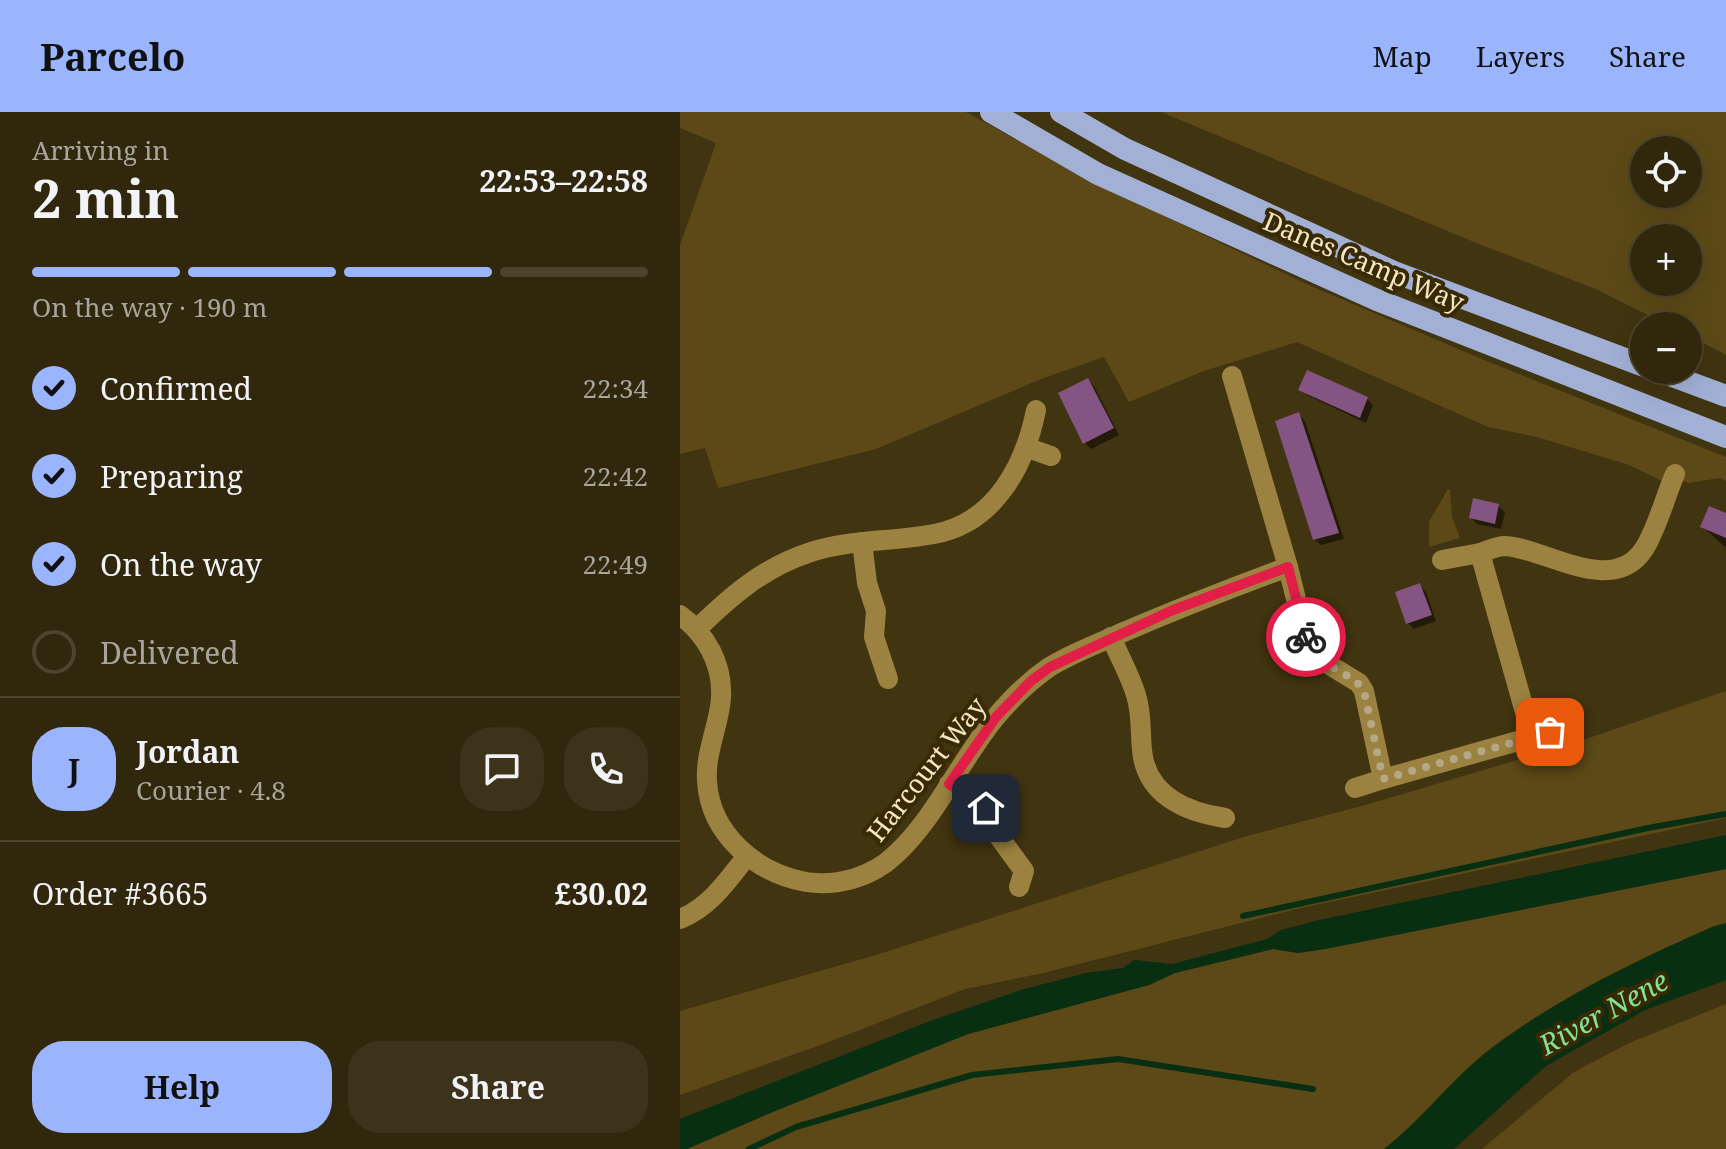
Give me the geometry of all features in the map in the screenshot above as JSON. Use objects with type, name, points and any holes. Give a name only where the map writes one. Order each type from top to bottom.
[{"type":"highway","name":"Danes Camp Way","points":[[991,112],[1098,174],[1363,294],[1726,437]]},
{"type":"highway","name":"Danes Camp Way","points":[[1061,112],[1125,149],[1394,272],[1630,361]]},
{"type":"highway","points":[[1694,384],[1726,396]]},
{"type":"street","points":[[1232,376],[1308,647],[1318,658],[1359,683],[1364,691],[1383,779]]},
{"type":"street","points":[[698,628],[747,583],[784,562],[810,552],[862,542],[933,535],[969,522],[1003,491],[1028,448],[1036,410]]},
{"type":"street","points":[[1028,448],[1051,456]]},
{"type":"street","points":[[1442,560],[1503,546],[1594,571],[1612,570],[1627,564],[1643,550],[1675,474]]},
{"type":"street","points":[[862,542],[867,583],[876,611],[874,637],[888,679]]},
{"type":"street","points":[[1355,788],[1541,734],[1480,553]]},
{"type":"street","name":"Harcourt Way","points":[[680,615],[698,628],[714,657],[721,696],[708,756],[707,782],[721,827],[747,856],[788,877],[828,884],[861,877],[883,866],[905,846],[996,717],[1031,681],[1071,655],[1111,637],[1288,567]]},
{"type":"street","points":[[1111,637],[1136,695],[1142,751],[1147,773],[1155,787],[1177,804],[1200,814],[1225,818]]},
{"type":"street","points":[[949,784],[986,808],[996,820],[1000,838],[1024,871],[1019,887]]},
{"type":"street","points":[[680,919],[697,912],[718,893],[747,856]]},
{"type":"shaded area","points":[[680,112],[966,112],[1093,182],[1311,286],[1484,360],[1726,457],[1726,481],[1720,478],[1689,483],[1666,476],[1662,481],[1629,465],[1537,437],[1488,427],[1297,342],[1204,371],[1129,402],[1104,357],[1041,379],[876,449],[718,488],[705,448],[680,454],[680,245],[716,143],[680,128]]},
{"type":"shaded area","points":[[1161,112],[1726,112],[1726,355],[1702,342],[1702,312],[1641,312],[1596,289],[1474,242]]},
{"type":"shaded area","points":[[1448,489],[1452,517],[1460,538],[1429,547],[1429,522]]},
{"type":"shaded area","points":[[1726,691],[1726,818],[1301,908],[1043,973],[965,989],[680,1095],[680,1011],[876,955],[1247,836],[1369,804],[1571,744]]},
{"type":"shaded area","points":[[1726,869],[1726,923],[1626,967],[1517,1030],[1477,1060],[1384,1149],[687,1149],[968,1034],[1149,985],[1175,973],[1273,949],[1298,953],[1325,949]]},
{"type":"shaded area","points":[[1726,1004],[1726,1149],[1482,1149],[1574,1072],[1629,1043]]},
{"type":"water","points":[[1726,835],[1726,869],[1325,949],[1298,953],[1273,949],[1175,973],[1149,985],[968,1034],[687,1149],[680,1149],[680,1119],[930,1021],[1024,989],[1086,973],[1123,968],[1134,960],[1172,964],[1267,939],[1281,930],[1319,920]]},
{"type":"water","name":"River Nene","points":[[1726,923],[1726,980],[1645,1010],[1546,1066],[1454,1149],[1384,1149],[1477,1060],[1544,1012],[1626,967]]},
{"type":"building","points":[[1307,370],[1368,397],[1360,418],[1298,390]]},
{"type":"building","points":[[1088,378],[1114,428],[1083,444],[1058,393]]},
{"type":"building","points":[[1299,412],[1339,533],[1313,540],[1275,421]]},
{"type":"building","points":[[1473,498],[1499,504],[1495,524],[1469,518]]},
{"type":"building","points":[[1709,506],[1726,513],[1726,538],[1700,527]]},
{"type":"building","points":[[1420,583],[1432,615],[1406,624],[1395,592]]},
{"type":"waterway","points":[[1243,916],[1648,828],[1726,814]]},
{"type":"waterway","points":[[749,1149],[796,1127],[972,1075],[1118,1059],[1313,1089]]},
{"type":"way so far","points":[[1306,637],[1308,647],[1318,658],[1359,683],[1364,691],[1383,779],[1550,732]]},
{"type":"route","points":[[986,808],[949,784],[996,717],[1031,681],[1071,655],[1173,610],[1288,567],[1306,637]]}]
